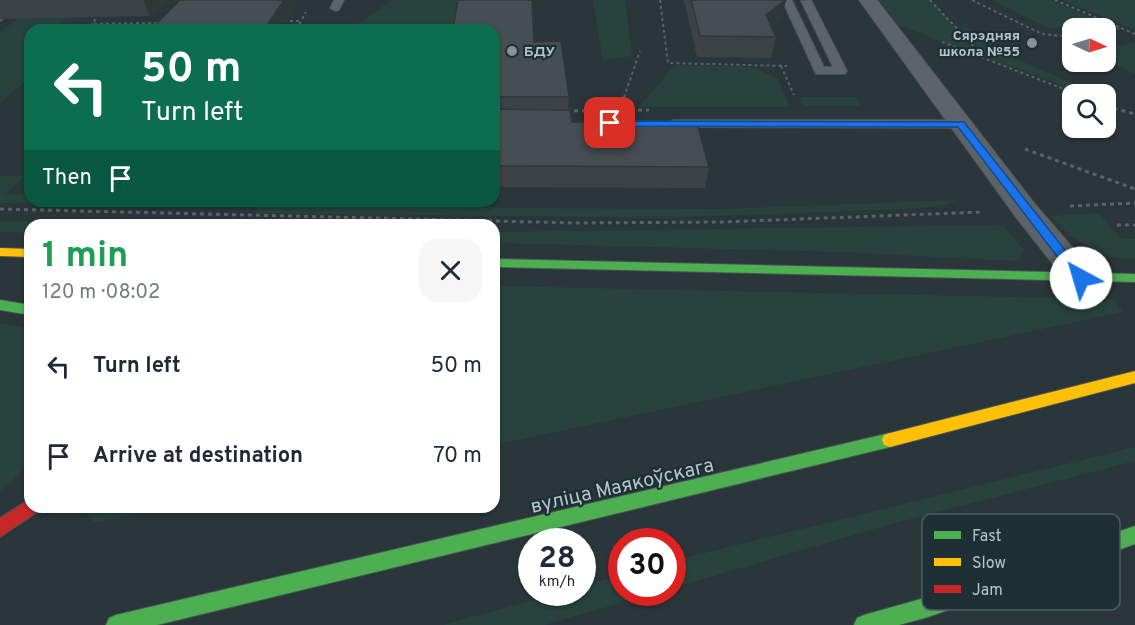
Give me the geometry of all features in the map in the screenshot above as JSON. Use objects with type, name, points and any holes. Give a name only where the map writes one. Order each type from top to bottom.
[{"type":"main road","points":[[0,252],[24,253]]},
{"type":"main road","points":[[500,263],[1135,278]]},
{"type":"main road","points":[[0,305],[24,309]]},
{"type":"main road","name":"вуліца Маякоўскага","points":[[116,625],[832,455],[1135,377]]},
{"type":"main road","points":[[0,528],[24,511]]},
{"type":"main road","points":[[1120,540],[1135,535]]},
{"type":"main road","points":[[864,625],[922,609]]},
{"type":"street","points":[[868,0],[1081,278]]},
{"type":"lane","points":[[789,0],[806,0],[841,71],[820,71],[789,0]]},
{"type":"lane","points":[[661,123],[961,124]]},
{"type":"path","points":[[660,0],[668,63],[818,67]]},
{"type":"path","points":[[930,0],[985,58],[1062,88]]},
{"type":"path","points":[[972,0],[1042,34],[1062,36]]},
{"type":"path","points":[[1055,0],[1135,34]]},
{"type":"path","points":[[97,10],[94,24],[163,23]]},
{"type":"path","points":[[295,24],[301,21],[307,10]]},
{"type":"path","points":[[0,21],[8,16]]},
{"type":"path","points":[[278,21],[301,21]]},
{"type":"path","points":[[1116,29],[1121,28]]},
{"type":"path","points":[[620,110],[640,51]]},
{"type":"path","points":[[781,66],[795,98]]},
{"type":"path","points":[[1116,109],[1135,114]]},
{"type":"path","points":[[1048,159],[1135,189]]},
{"type":"path","points":[[1061,207],[1135,203]]},
{"type":"path","points":[[0,209],[411,219]]},
{"type":"path","points":[[500,221],[722,222],[994,212]]},
{"type":"path","points":[[1117,225],[1135,225]]},
{"type":"green space","points":[[44,0],[84,0],[58,24],[24,24],[24,82],[0,103],[0,32]]},
{"type":"green space","points":[[392,0],[463,0],[459,24],[358,24]]},
{"type":"green space","points":[[593,0],[625,0],[632,56],[603,60]]},
{"type":"green space","points":[[879,0],[930,0],[985,58],[899,25]]},
{"type":"green space","points":[[992,0],[1051,0],[1092,18],[1062,18],[1062,27],[1051,29]]},
{"type":"green space","points":[[1063,0],[1135,0],[1135,30],[1116,22],[1116,18],[1106,18]]},
{"type":"green space","points":[[966,27],[1014,58],[1074,84],[1062,85],[987,57],[960,28]]},
{"type":"green space","points":[[1135,42],[1135,74],[1116,65],[1116,47]]},
{"type":"green space","points":[[675,65],[751,67],[777,78],[790,107],[639,107]]},
{"type":"green space","points":[[798,97],[857,97],[862,106],[803,106]]},
{"type":"green space","points":[[0,176],[24,176],[5,194],[24,195],[24,203],[0,203]]},
{"type":"green space","points":[[958,200],[939,206],[906,209],[665,218],[254,213],[258,207],[720,209]]},
{"type":"green space","points":[[1098,213],[1122,239],[1135,239],[1135,259],[1110,256],[1088,247],[1068,233],[1051,216]]},
{"type":"green space","points":[[0,221],[24,221],[24,233],[0,232]]},
{"type":"green space","points":[[1003,225],[1023,249],[1020,258],[1014,261],[840,252],[500,243],[500,232]]},
{"type":"green space","points":[[500,286],[1112,299],[1123,312],[500,444]]},
{"type":"green space","points":[[0,323],[24,328],[24,469],[0,491]]},
{"type":"green space","points":[[1135,447],[1135,461],[930,514],[922,514],[922,516],[686,584],[686,558]]},
{"type":"green space","points":[[85,513],[144,513],[94,522]]},
{"type":"green space","points":[[608,579],[608,606],[610,606],[544,625],[443,625],[518,604],[596,606],[596,582]]},
{"type":"building","points":[[180,0],[284,0],[268,24],[156,24]]},
{"type":"building","points":[[458,0],[532,0],[534,42],[561,41],[569,97],[500,97],[500,24],[454,24]]},
{"type":"building","points":[[691,0],[786,0],[766,15],[776,37],[700,36]]},
{"type":"building","points":[[500,109],[570,110],[572,122],[697,123],[709,167],[500,166]]},
{"type":"traffic: fast","points":[[500,263],[1135,278]]},
{"type":"traffic: fast","points":[[0,305],[24,309]]},
{"type":"traffic: fast","points":[[116,625],[890,440]]},
{"type":"traffic: fast","points":[[1120,540],[1135,535]]},
{"type":"traffic: fast","points":[[864,625],[922,609]]},
{"type":"traffic: slow","points":[[0,252],[24,253]]},
{"type":"traffic: slow","points":[[890,440],[1135,377]]},
{"type":"traffic: jam","points":[[0,528],[24,511]]},
{"type":"place","name":"Сярэдняя школа №55","points":[[1032,43]]},
{"type":"place","name":"БДУ","points":[[512,51]]},
{"type":"route","points":[[610,123],[961,124],[1025,210],[1081,278]]}]
